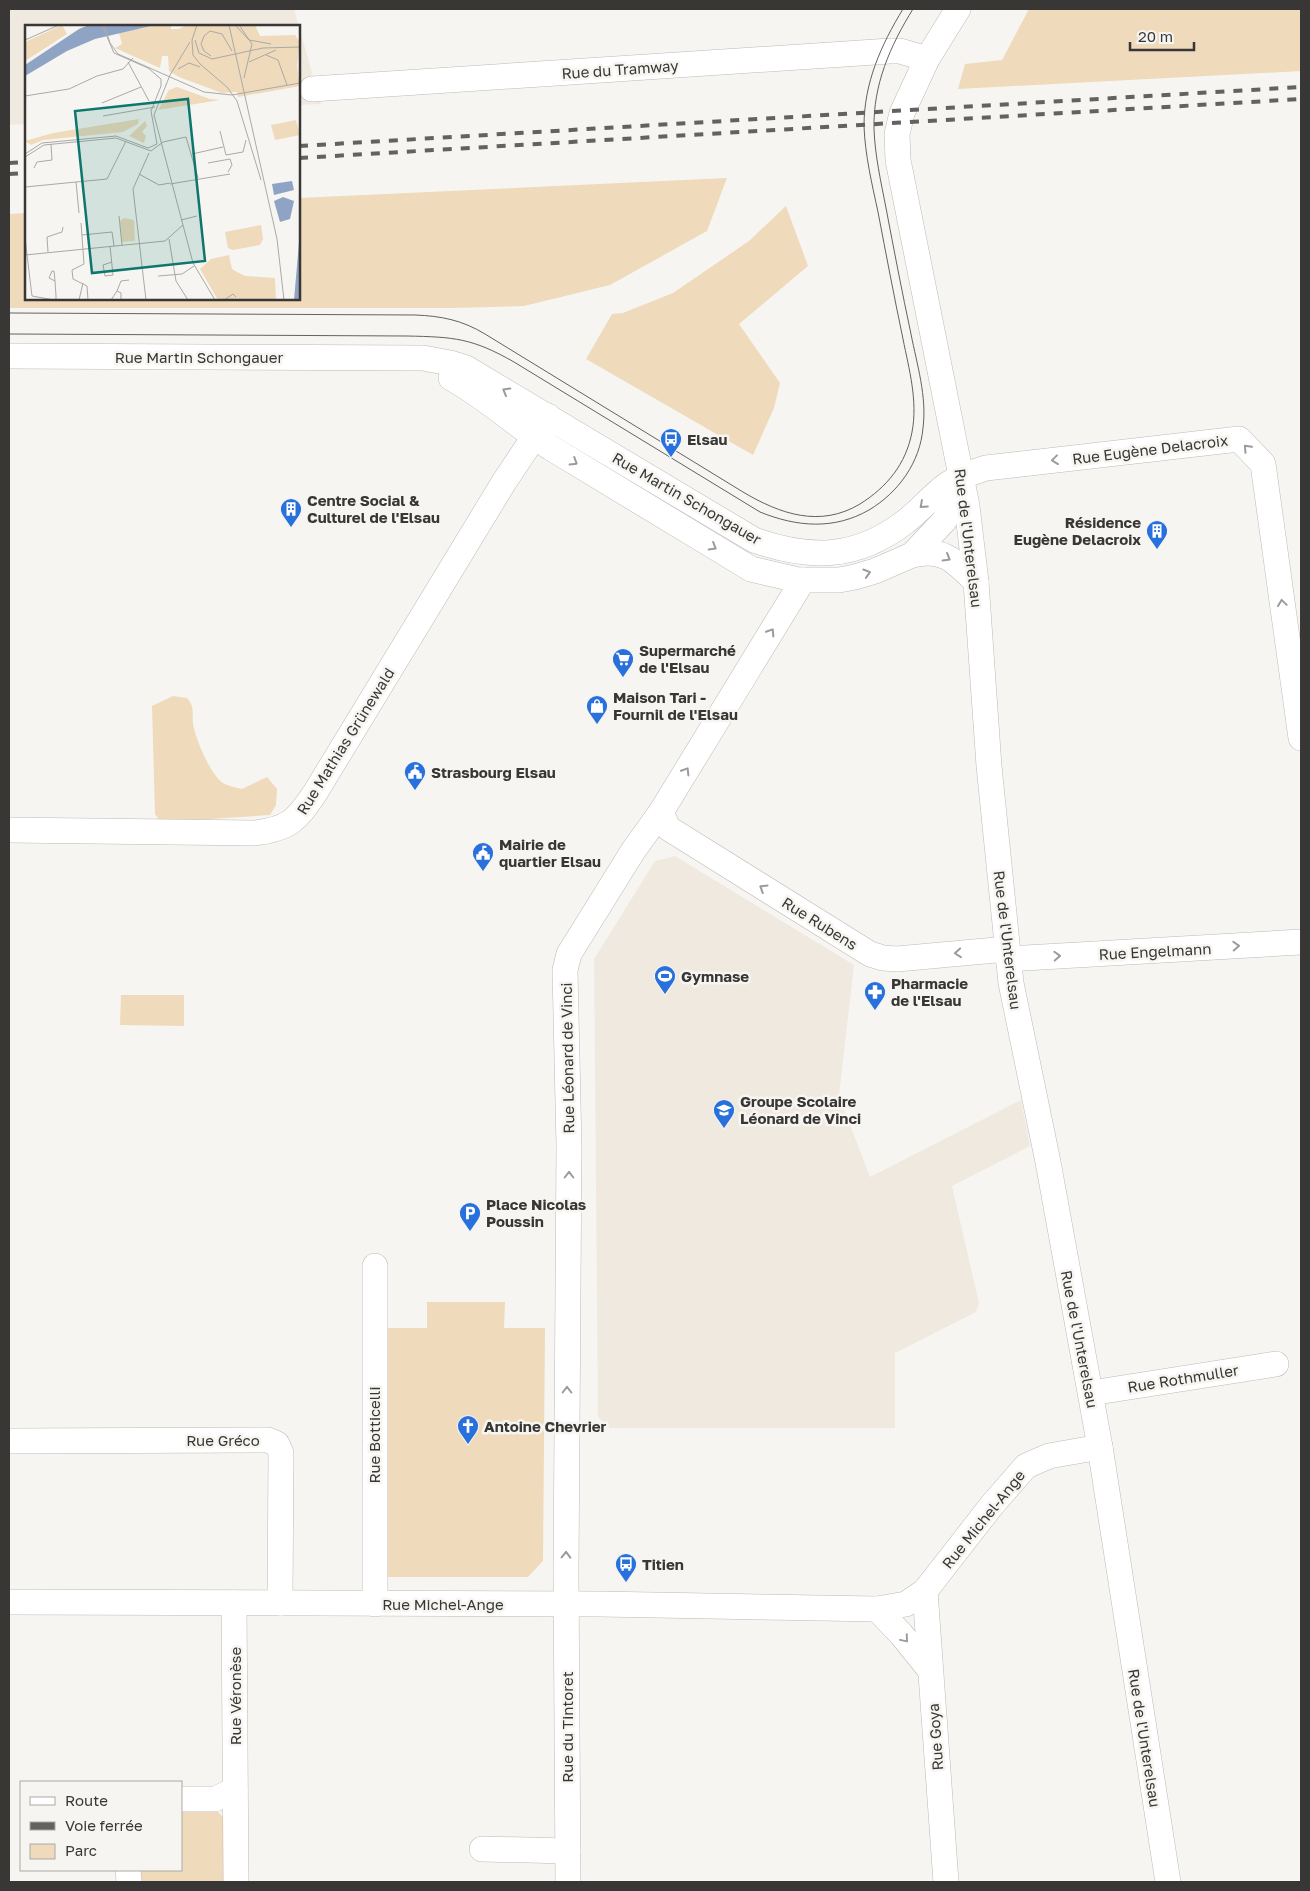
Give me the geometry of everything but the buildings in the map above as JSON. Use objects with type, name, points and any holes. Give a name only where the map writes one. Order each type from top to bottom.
[{"type":"street","name":"Rue de l'Unterelsau","points":[[958,9],[927,59],[902,113],[898,127],[897,149],[963,477],[976,582],[989,766],[1011,983],[1048,1162],[1091,1393],[1168,1882]]},
{"type":"street","name":"Rue du Tramway","points":[[312,89],[890,51],[900,51],[927,59]]},
{"type":"street","name":"Rue Martin Schongauer","points":[[9,356],[429,358],[450,362],[466,368],[548,416],[754,540],[806,553],[842,552],[866,546],[906,522],[948,484],[963,477]]},
{"type":"street","name":"Rue Martin Schongauer","points":[[389,358],[419,364],[435,370],[501,410],[533,436],[751,569],[777,576],[803,580],[840,580],[874,571],[912,555],[944,521],[952,507],[963,477]]},
{"type":"street","name":"Rue Mathias Grünewald","points":[[9,830],[254,833],[283,828],[296,818],[315,793],[533,436],[548,416]]},
{"type":"street","name":"Rue Eugène Delacroix","points":[[963,477],[986,468],[1239,439],[1262,464],[1294,641],[1301,738]]},
{"type":"street","points":[[912,555],[928,552],[939,554],[961,567],[976,582]]},
{"type":"street","name":"Rue Léonard de Vinci","points":[[566,1604],[569,1146],[564,981],[569,954],[633,851],[661,812],[803,580]]},
{"type":"street","name":"Rue Rubens","points":[[661,812],[668,828],[870,954],[896,959],[1007,954]]},
{"type":"street","name":"Rue Engelmann","points":[[1007,954],[1301,942]]},
{"type":"street","name":"Rue Botticelli","points":[[375,1266],[375,1604]]},
{"type":"street","name":"Rue Rothmuller","points":[[1091,1393],[1276,1364]]},
{"type":"street","name":"Rue Gréco","points":[[9,1441],[268,1440],[277,1444],[282,1453],[280,1603]]},
{"type":"street","name":"Rue Michel-Ange","points":[[9,1602],[566,1604],[877,1609],[906,1604],[925,1591],[992,1505],[1026,1466],[1049,1456],[1100,1446]]},
{"type":"street","name":"Rue Goya","points":[[925,1591],[946,1882]]},
{"type":"street","name":"Rue Véronèse","points":[[234,1603],[236,1882]]},
{"type":"street","name":"Rue du Tintoret","points":[[566,1604],[568,1882]]},
{"type":"street","points":[[877,1609],[901,1634],[930,1670]]},
{"type":"street","points":[[182,1799],[215,1799],[235,1790]]},
{"type":"street","points":[[482,1849],[568,1851]]},
{"type":"shaded area","points":[[9,9],[294,9],[299,25],[25,25],[25,124],[9,125]]},
{"type":"shaded area","points":[[300,30],[321,104],[300,105]]},
{"type":"shaded area","name":"Groupe Scolaire Léonard de Vinci","points":[[675,856],[854,965],[839,1096],[870,1177],[1021,1100],[1030,1146],[952,1186],[979,1303],[976,1312],[895,1353],[895,1428],[609,1428],[598,1417],[594,959],[655,861]]},
{"type":"green space","points":[[1029,9],[1301,9],[1301,71],[958,89],[965,64],[1002,60]]},
{"type":"green space","points":[[727,178],[707,231],[610,285],[524,306],[452,308],[9,308],[9,214],[25,213],[25,300],[300,300],[300,198]]},
{"type":"green space","points":[[786,206],[808,266],[739,324],[780,383],[774,408],[753,455],[586,359],[612,314],[623,313],[673,293],[749,241]]},
{"type":"green space","points":[[173,696],[187,698],[190,701],[197,739],[218,779],[230,786],[242,789],[267,777],[277,789],[276,805],[270,815],[196,820],[159,820],[155,814],[152,706]]},
{"type":"green space","points":[[121,995],[184,995],[184,1026],[120,1025]]},
{"type":"green space","points":[[427,1302],[505,1302],[504,1328],[545,1328],[543,1561],[528,1577],[384,1577],[385,1328],[427,1328]]},
{"type":"green space","points":[[182,1809],[215,1809],[225,1819],[225,1882],[139,1882],[139,1871],[182,1871]]},
{"type":"tram line","points":[[9,313],[415,315],[434,316],[451,320],[468,325],[485,334],[743,492],[771,507],[786,512],[815,517],[845,511],[870,497],[894,474],[909,444],[914,420],[910,373],[869,169],[864,126],[867,95],[875,65],[903,9]]},
{"type":"tram line","points":[[9,334],[407,336],[462,340],[486,348],[514,362],[760,512],[788,521],[815,524],[842,521],[856,516],[880,503],[906,475],[918,453],[923,428],[924,404],[921,381],[880,179],[874,129],[876,97],[884,66],[897,37],[913,9]]},
{"type":"railway","points":[[300,146],[1301,87]]},
{"type":"railway","points":[[300,158],[1301,99]]},
{"type":"railway","points":[[9,163],[25,162]]},
{"type":"railway","points":[[9,174],[25,173]]},
{"type":"place","name":"Elsau","points":[[671,458]]},
{"type":"place","name":"Centre Social & Culturel de l'Elsau","points":[[291,528]]},
{"type":"place","name":"Résidence Eugène Delacroix","points":[[1157,550]]},
{"type":"place","name":"Supermarché de l'Elsau","points":[[623,678]]},
{"type":"place","name":"Maison Tari - Fournil de l'Elsau","points":[[597,725]]},
{"type":"place","name":"Strasbourg Elsau","points":[[415,791]]},
{"type":"place","name":"Mairie de quartier Elsau","points":[[483,872]]},
{"type":"place","name":"Gymnase","points":[[665,995]]},
{"type":"place","name":"Pharmacie de l'Elsau","points":[[875,1011]]},
{"type":"place","name":"Groupe Scolaire Léonard de Vinci","points":[[724,1129]]},
{"type":"place","name":"Place Nicolas Poussin","points":[[470,1232]]},
{"type":"place","name":"Antoine Chevrier","points":[[468,1445]]},
{"type":"place","name":"Titien","points":[[626,1583]]}]
